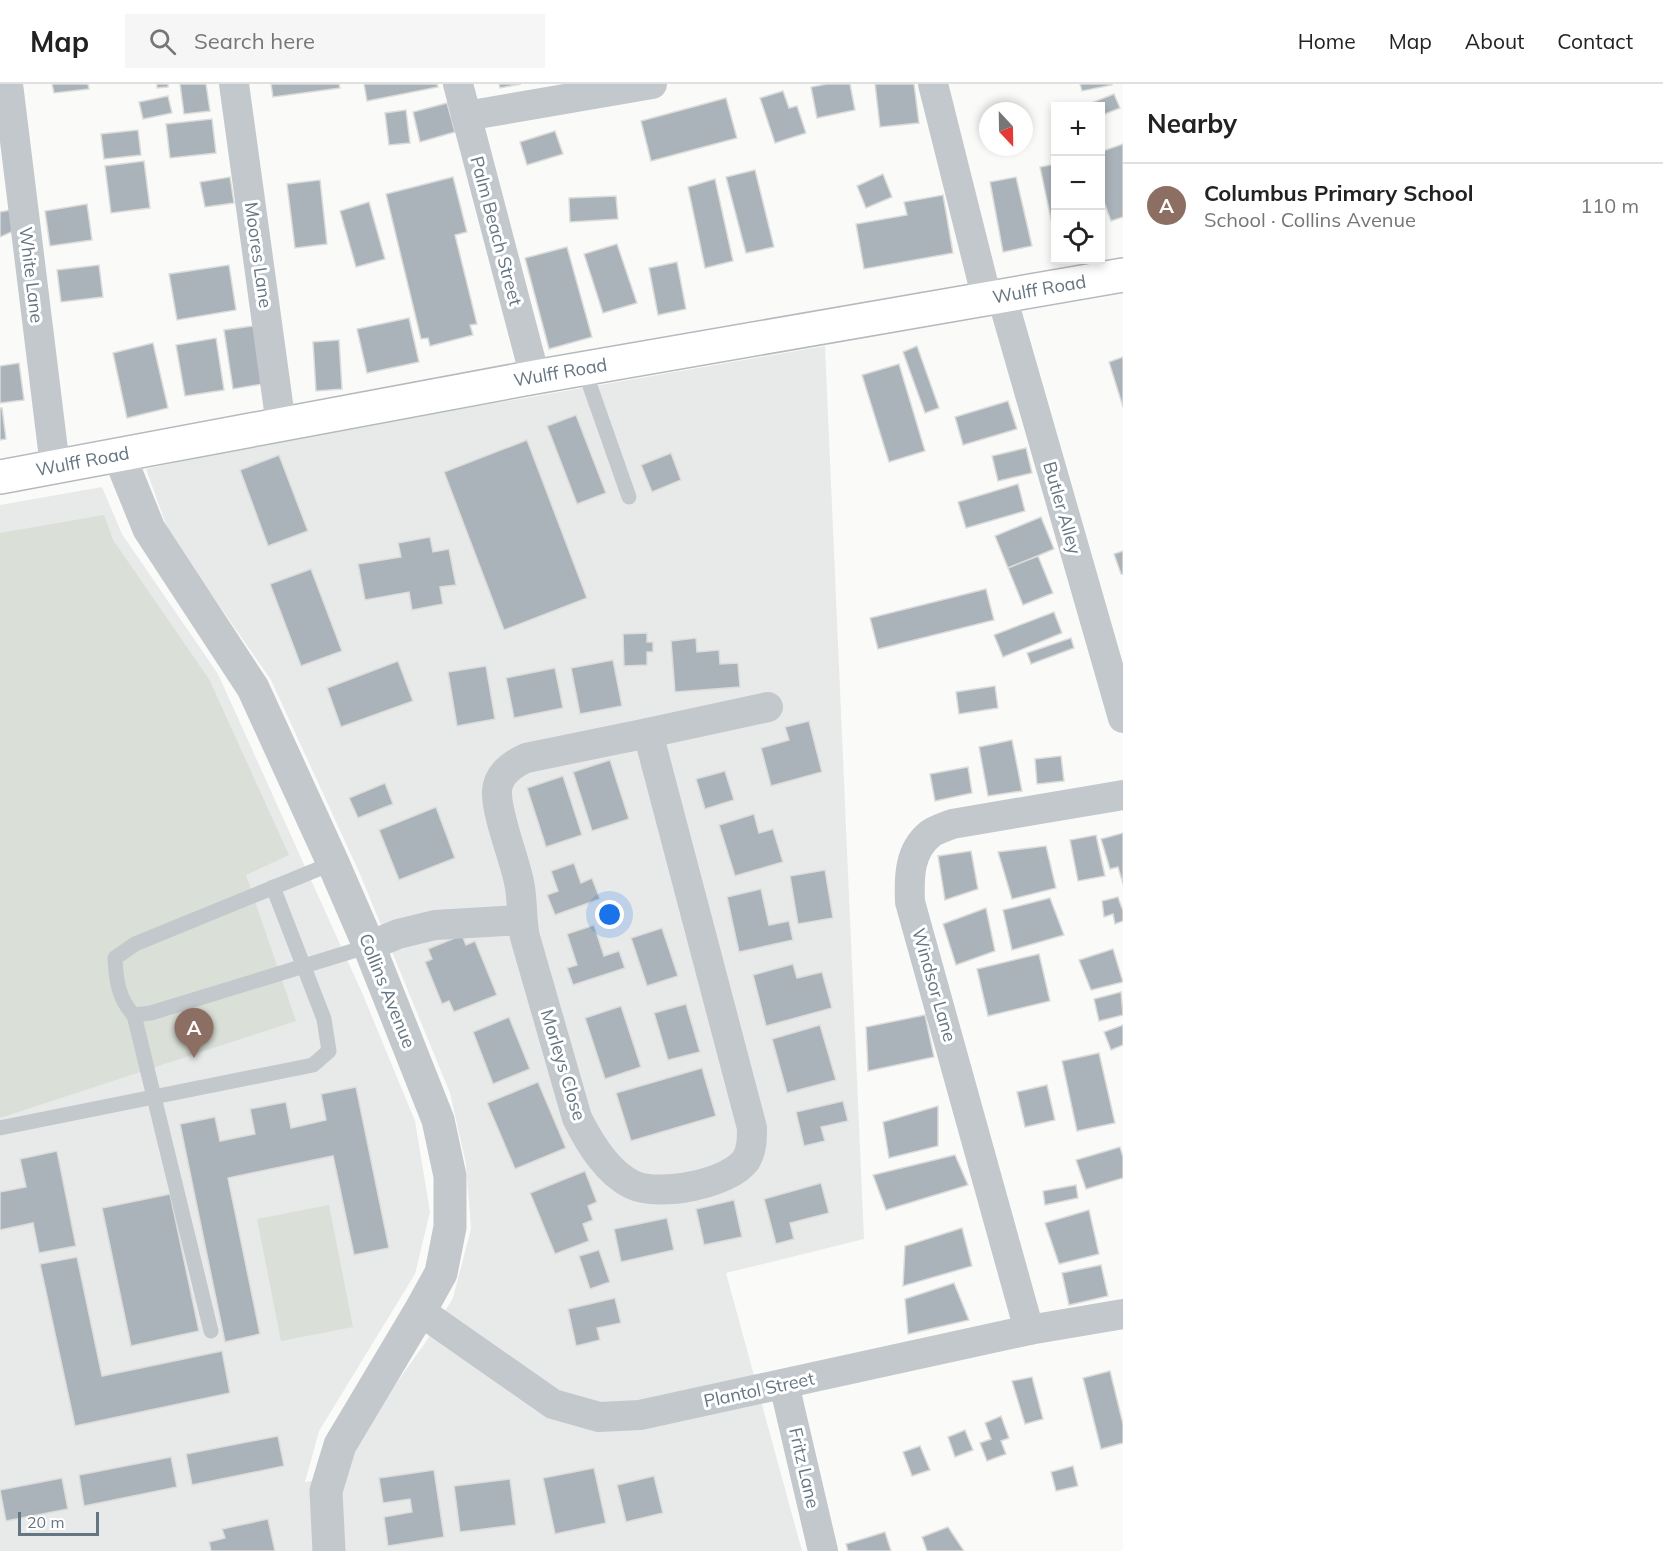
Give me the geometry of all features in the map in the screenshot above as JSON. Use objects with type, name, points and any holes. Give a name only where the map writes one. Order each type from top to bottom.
[{"type":"main road","name":"Wulff Road","points":[[0,477],[535,377],[1123,275]]},
{"type":"street","name":"White Lane","points":[[8,84],[55,466]]},
{"type":"street","name":"Moores Lane","points":[[234,84],[282,425]]},
{"type":"street","name":"Palm Beach Street","points":[[458,84],[535,377]]},
{"type":"street","points":[[466,116],[652,84]]},
{"type":"street","name":"Butler Alley","points":[[933,84],[994,298],[1123,718]]},
{"type":"street","name":"Collins Avenue","points":[[119,455],[149,529],[253,688],[369,946],[438,1120],[450,1176],[450,1227],[441,1273],[339,1444],[326,1491],[329,1551]]},
{"type":"street","name":"Morleys Close","points":[[648,733],[749,1113],[752,1143],[747,1158],[740,1166],[716,1178],[676,1189],[659,1191],[631,1184],[610,1167],[586,1136],[577,1118],[521,920],[519,882],[498,804],[497,790],[506,771],[515,763],[526,758],[768,707]]},
{"type":"street","name":"Windsor Lane","points":[[1029,1330],[910,902],[909,876],[915,851],[930,834],[952,824],[1123,795]]},
{"type":"street","points":[[369,946],[398,934],[435,925],[521,920]]},
{"type":"street","name":"Plantol Street","points":[[420,1311],[553,1404],[599,1417],[640,1415],[1029,1330],[1123,1314]]},
{"type":"street","name":"Fritz Lane","points":[[784,1384],[823,1551]]},
{"type":"lane","points":[[584,369],[629,497]]},
{"type":"lane","points":[[211,1331],[155,1096],[134,1015],[125,1006],[116,979],[115,958],[135,944],[333,863]]},
{"type":"lane","points":[[0,1128],[313,1065],[329,1051],[324,1019],[273,887]]},
{"type":"lane","points":[[134,1015],[151,1013],[369,946]]},
{"type":"shaded area","points":[[825,346],[864,1239],[726,1273],[802,1551],[0,1551],[0,505],[102,487],[122,534],[218,674],[363,995],[415,1121],[430,1212],[415,1274],[319,1431],[305,1482],[343,1476],[365,1427],[425,1343],[453,1298],[471,1229],[466,1164],[450,1093],[360,874],[271,680],[169,533],[146,469],[288,439]]},
{"type":"shaded area","points":[[104,515],[113,540],[209,679],[289,855],[246,875],[296,1021],[0,1118],[0,533]]},
{"type":"shaded area","points":[[329,1205],[353,1327],[281,1341],[257,1219]]},
{"type":"building","points":[[52,84],[88,84],[89,89],[54,93]]},
{"type":"building","points":[[157,84],[168,84],[168,87],[157,88]]},
{"type":"building","points":[[180,84],[206,84],[210,111],[184,114]]},
{"type":"building","points":[[271,84],[339,84],[340,88],[273,97]]},
{"type":"building","points":[[364,84],[437,84],[438,87],[367,101]]},
{"type":"building","points":[[499,84],[521,84],[500,88]]},
{"type":"building","points":[[850,84],[855,110],[817,118],[811,87]]},
{"type":"building","points":[[875,84],[914,84],[919,123],[880,127]]},
{"type":"building","points":[[1080,84],[1112,84],[1112,85],[1082,91]]},
{"type":"building","points":[[783,91],[789,108],[797,106],[806,133],[775,143],[760,98]]},
{"type":"building","points":[[1114,94],[1120,108],[1105,114],[1105,102],[1094,102]]},
{"type":"building","points":[[168,96],[172,113],[143,119],[139,102]]},
{"type":"building","points":[[726,98],[737,138],[651,161],[641,121]]},
{"type":"building","points":[[447,103],[455,132],[420,142],[413,112]]},
{"type":"building","points":[[406,110],[410,143],[389,145],[385,113]]},
{"type":"building","points":[[212,119],[216,153],[170,158],[166,124]]},
{"type":"building","points":[[138,130],[141,155],[104,159],[101,134]]},
{"type":"building","points":[[555,131],[563,154],[527,165],[520,142]]},
{"type":"building","points":[[1123,144],[1123,217],[1111,221],[1105,205],[1105,150]]},
{"type":"building","points":[[144,161],[150,208],[111,213],[105,166]]},
{"type":"building","points":[[1051,165],[1051,219],[1040,167]]},
{"type":"building","points":[[755,170],[774,247],[746,253],[726,177]]},
{"type":"building","points":[[883,174],[892,197],[866,208],[857,186]]},
{"type":"building","points":[[230,177],[234,203],[205,207],[200,182]]},
{"type":"building","points":[[453,177],[467,232],[455,235],[477,324],[470,325],[473,335],[430,346],[428,338],[421,339],[386,194]]},
{"type":"building","points":[[1016,177],[1032,246],[1003,252],[990,182]]},
{"type":"building","points":[[715,179],[733,261],[705,268],[688,187]]},
{"type":"building","points":[[320,180],[327,244],[295,248],[287,184]]},
{"type":"building","points":[[943,195],[953,253],[864,269],[856,224],[907,215],[904,202]]},
{"type":"building","points":[[616,196],[618,219],[570,222],[569,198]]},
{"type":"building","points":[[369,202],[385,259],[356,267],[340,211]]},
{"type":"building","points":[[87,204],[92,240],[50,246],[45,211]]},
{"type":"building","points":[[10,210],[18,229],[0,237],[0,212]]},
{"type":"building","points":[[617,244],[637,303],[603,313],[584,254]]},
{"type":"building","points":[[567,247],[592,337],[549,349],[525,258]]},
{"type":"building","points":[[677,262],[686,309],[658,315],[649,268]]},
{"type":"building","points":[[99,265],[103,297],[61,302],[57,270]]},
{"type":"building","points":[[229,265],[236,310],[177,320],[169,274]]},
{"type":"building","points":[[409,318],[419,362],[367,373],[357,329]]},
{"type":"building","points":[[259,325],[268,383],[233,389],[224,330]]},
{"type":"building","points":[[216,338],[224,390],[185,396],[176,345]]},
{"type":"building","points":[[339,340],[342,389],[316,391],[313,342]]},
{"type":"building","points":[[153,343],[168,408],[127,418],[113,353]]},
{"type":"building","points":[[917,346],[939,408],[925,413],[903,352]]},
{"type":"building","points":[[1123,357],[1123,407],[1109,362]]},
{"type":"building","points":[[19,363],[24,400],[0,403],[0,366]]},
{"type":"building","points":[[899,364],[925,451],[889,462],[862,375]]},
{"type":"building","points":[[1008,401],[1017,429],[963,445],[955,417]]},
{"type":"building","points":[[0,408],[2,408],[6,439],[0,440]]},
{"type":"building","points":[[576,415],[606,493],[577,504],[547,426]]},
{"type":"building","points":[[527,440],[587,598],[504,630],[444,472]]},
{"type":"building","points":[[1026,448],[1032,473],[998,481],[992,456]]},
{"type":"building","points":[[671,453],[681,480],[652,492],[641,465]]},
{"type":"building","points":[[279,455],[308,531],[268,546],[240,470]]},
{"type":"building","points":[[1018,484],[1025,511],[966,528],[958,502]]},
{"type":"building","points":[[1041,517],[1054,549],[1008,568],[995,536]]},
{"type":"building","points":[[430,537],[433,552],[449,549],[456,585],[440,587],[443,604],[412,610],[409,592],[365,600],[358,564],[401,557],[398,543]]},
{"type":"building","points":[[1123,551],[1123,574],[1121,574],[1114,554]]},
{"type":"building","points":[[1038,556],[1053,593],[1023,605],[1008,568]]},
{"type":"building","points":[[311,569],[342,651],[301,666],[270,584]]},
{"type":"building","points":[[986,589],[994,620],[878,649],[870,618]]},
{"type":"building","points":[[1054,612],[1062,633],[1003,657],[994,635]]},
{"type":"building","points":[[647,633],[647,642],[653,642],[653,652],[647,652],[647,665],[624,666],[623,634]]},
{"type":"building","points":[[696,638],[697,652],[719,650],[720,664],[738,663],[740,687],[675,692],[671,641]]},
{"type":"building","points":[[1071,638],[1074,648],[1031,664],[1027,653]]},
{"type":"building","points":[[613,660],[622,706],[580,714],[571,668]]},
{"type":"building","points":[[398,661],[413,701],[341,727],[327,688]]},
{"type":"building","points":[[486,666],[495,719],[457,726],[448,672]]},
{"type":"building","points":[[555,668],[563,708],[514,718],[506,678]]},
{"type":"building","points":[[995,686],[998,708],[959,714],[956,692]]},
{"type":"building","points":[[809,721],[822,772],[771,786],[761,748],[789,740],[785,727]]},
{"type":"building","points":[[1012,740],[1022,791],[988,796],[979,747]]},
{"type":"building","points":[[1061,756],[1064,781],[1037,784],[1035,759]]},
{"type":"building","points":[[610,760],[629,819],[592,831],[573,772]]},
{"type":"building","points":[[968,767],[972,793],[935,801],[930,774]]},
{"type":"building","points":[[725,771],[734,800],[705,809],[696,779]]},
{"type":"building","points":[[563,776],[582,835],[546,847],[527,788]]},
{"type":"building","points":[[385,783],[393,804],[358,818],[349,798]]},
{"type":"building","points":[[436,807],[455,858],[399,880],[379,830]]},
{"type":"building","points":[[754,814],[759,833],[773,829],[783,862],[735,876],[719,825]]},
{"type":"building","points":[[1123,833],[1123,884],[1118,867],[1110,869],[1101,839]]},
{"type":"building","points":[[1096,835],[1105,876],[1078,881],[1070,840]]},
{"type":"building","points":[[1046,846],[1056,888],[1012,899],[998,852]]},
{"type":"building","points":[[971,851],[978,889],[945,900],[938,856]]},
{"type":"building","points":[[574,863],[581,883],[592,878],[600,899],[555,915],[547,895],[558,891],[551,871]]},
{"type":"building","points":[[825,870],[833,918],[798,924],[790,876]]},
{"type":"building","points":[[761,889],[769,925],[789,921],[793,940],[739,952],[727,897]]},
{"type":"building","points":[[1118,897],[1123,911],[1123,921],[1115,924],[1113,914],[1104,917],[1102,901]]},
{"type":"building","points":[[1050,898],[1064,935],[1012,950],[1003,910]]},
{"type":"building","points":[[986,908],[995,951],[956,965],[943,924]]},
{"type":"building","points":[[594,925],[604,956],[619,951],[625,968],[573,985],[567,968],[577,965],[567,934]]},
{"type":"building","points":[[662,928],[678,976],[647,986],[631,938]]},
{"type":"building","points":[[462,935],[466,945],[475,941],[497,995],[454,1012],[449,1001],[442,1004],[425,962],[432,959],[428,949]]},
{"type":"building","points":[[1113,949],[1123,982],[1091,990],[1079,960]]},
{"type":"building","points":[[1039,954],[1050,1001],[988,1016],[977,969]]},
{"type":"building","points":[[793,964],[797,978],[822,972],[832,1008],[766,1026],[753,975]]},
{"type":"building","points":[[1121,992],[1123,1015],[1099,1021],[1094,999]]},
{"type":"building","points":[[686,1004],[700,1052],[668,1060],[654,1013]]},
{"type":"building","points":[[621,1006],[641,1067],[605,1079],[585,1018]]},
{"type":"building","points":[[925,1015],[934,1057],[868,1071],[866,1027]]},
{"type":"building","points":[[509,1017],[530,1069],[493,1084],[473,1032]]},
{"type":"building","points":[[820,1025],[836,1080],[787,1093],[772,1039]]},
{"type":"building","points":[[1123,1025],[1123,1045],[1111,1050],[1104,1032]]},
{"type":"building","points":[[1099,1053],[1115,1123],[1077,1131],[1062,1061]]},
{"type":"building","points":[[702,1068],[716,1116],[631,1141],[616,1093]]},
{"type":"building","points":[[538,1082],[566,1148],[515,1169],[487,1103]]},
{"type":"building","points":[[1047,1085],[1055,1120],[1025,1127],[1017,1092]]},
{"type":"building","points":[[356,1087],[389,1248],[354,1255],[333,1156],[228,1178],[260,1334],[225,1342],[180,1124],[215,1117],[220,1141],[255,1134],[250,1109],[286,1102],[291,1128],[326,1120],[321,1094]]},
{"type":"building","points":[[843,1101],[848,1121],[821,1127],[825,1141],[804,1146],[796,1112]]},
{"type":"building","points":[[938,1106],[938,1146],[889,1158],[883,1122]]},
{"type":"building","points":[[1120,1147],[1123,1157],[1123,1178],[1086,1189],[1076,1160]]},
{"type":"building","points":[[57,1151],[76,1246],[39,1253],[33,1223],[0,1230],[0,1192],[26,1187],[20,1159]]},
{"type":"building","points":[[955,1155],[968,1185],[886,1210],[873,1175]]},
{"type":"building","points":[[585,1171],[597,1202],[588,1206],[593,1220],[583,1224],[589,1241],[555,1254],[530,1193]]},
{"type":"building","points":[[821,1183],[829,1213],[790,1223],[794,1239],[776,1244],[764,1199]]},
{"type":"building","points":[[1076,1185],[1078,1198],[1045,1205],[1043,1191]]},
{"type":"building","points":[[170,1194],[199,1331],[131,1346],[102,1208]]},
{"type":"building","points":[[734,1200],[742,1237],[704,1245],[696,1209]]},
{"type":"building","points":[[1089,1210],[1099,1254],[1059,1264],[1045,1223]]},
{"type":"building","points":[[667,1218],[674,1250],[621,1262],[614,1229]]},
{"type":"building","points":[[962,1228],[972,1266],[903,1286],[905,1246]]},
{"type":"building","points":[[599,1250],[610,1282],[590,1289],[579,1256]]},
{"type":"building","points":[[77,1257],[102,1376],[222,1351],[230,1393],[75,1426],[40,1264]]},
{"type":"building","points":[[1101,1265],[1108,1296],[1069,1305],[1062,1273]]},
{"type":"building","points":[[954,1283],[969,1320],[908,1334],[905,1299]]},
{"type":"building","points":[[615,1298],[621,1323],[597,1328],[600,1340],[576,1346],[568,1309]]},
{"type":"building","points":[[1110,1371],[1123,1424],[1123,1443],[1101,1449],[1083,1378]]},
{"type":"building","points":[[1032,1377],[1043,1419],[1025,1424],[1012,1381]]},
{"type":"building","points":[[1001,1416],[1009,1438],[1001,1441],[1006,1454],[987,1461],[980,1443],[991,1439],[985,1423]]},
{"type":"building","points":[[965,1430],[973,1450],[955,1457],[948,1437]]},
{"type":"building","points":[[278,1436],[284,1466],[192,1485],[186,1454]]},
{"type":"building","points":[[920,1446],[930,1470],[912,1476],[903,1452]]},
{"type":"building","points":[[171,1457],[177,1487],[84,1506],[79,1475]]},
{"type":"building","points":[[1073,1466],[1078,1486],[1056,1491],[1051,1472]]},
{"type":"building","points":[[594,1468],[606,1523],[555,1534],[543,1478]]},
{"type":"building","points":[[434,1470],[444,1537],[388,1546],[384,1517],[412,1512],[410,1499],[383,1503],[379,1478]]},
{"type":"building","points":[[654,1476],[663,1513],[626,1522],[617,1485]]},
{"type":"building","points":[[62,1478],[68,1509],[6,1521],[0,1490]]},
{"type":"building","points":[[510,1479],[516,1525],[460,1532],[454,1486]]},
{"type":"building","points":[[268,1519],[275,1551],[211,1551],[209,1542],[225,1538],[222,1529]]},
{"type":"building","points":[[948,1527],[964,1551],[927,1551],[922,1537]]},
{"type":"building","points":[[885,1532],[891,1551],[848,1551],[846,1544]]},
{"type":"place","name":"Columbus Primary School","points":[[194,1058]]}]
